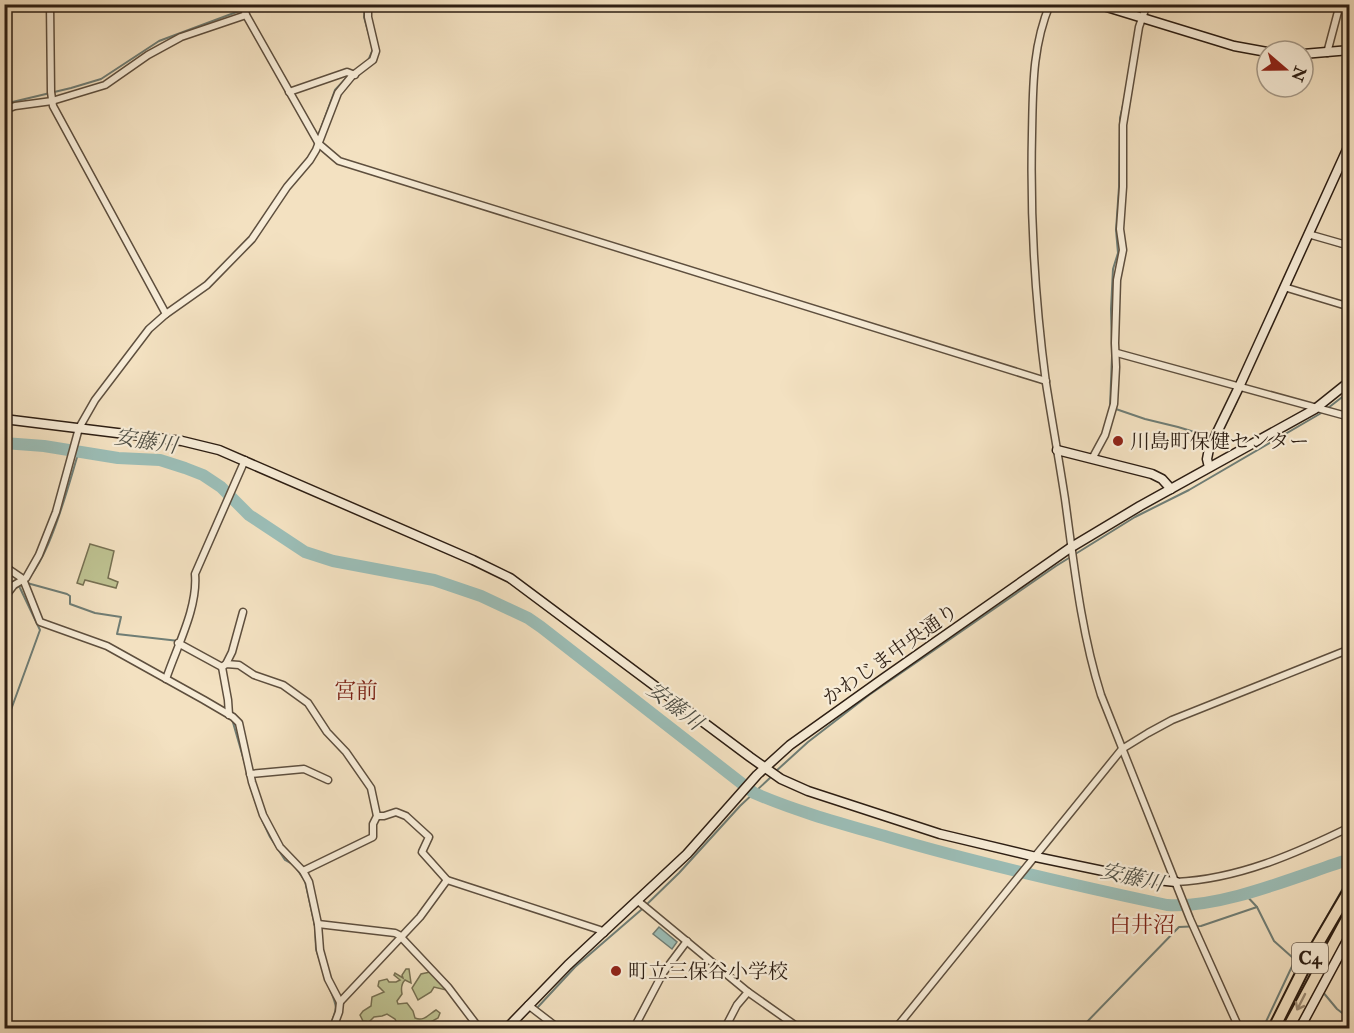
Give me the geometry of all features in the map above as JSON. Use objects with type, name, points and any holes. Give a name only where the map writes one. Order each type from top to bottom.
[{"type":"highway","name":"C4","points":[[1274,1029],[1306,964],[1350,889]]},
{"type":"highway","name":"C4","points":[[1288,1029],[1350,914]]},
{"type":"street","points":[[50,4],[52,101],[63,127],[166,314]]},
{"type":"street","points":[[243,4],[246,15],[319,144],[334,158],[345,164],[1046,381]]},
{"type":"street","points":[[4,598],[14,585],[31,572],[48,536],[79,428],[95,400],[149,329],[207,285],[245,246],[287,187],[310,160],[319,144],[338,93],[373,60],[376,51],[368,17],[368,4]]},
{"type":"street","points":[[1050,4],[1038,40],[1033,70],[1032,237],[1046,381],[1071,548],[1093,669],[1122,750],[1190,919],[1239,1029]]},
{"type":"street","points":[[1097,4],[1234,46],[1255,50]]},
{"type":"street","points":[[1092,459],[1111,416],[1117,353],[1114,343],[1117,280],[1123,250],[1120,229],[1123,131],[1141,18],[1147,4]]},
{"type":"street","points":[[1327,53],[1340,4]]},
{"type":"street","points":[[4,110],[15,106],[52,101],[105,85],[148,55],[181,37],[246,15]]},
{"type":"street","points":[[1315,54],[1350,50]]},
{"type":"street","points":[[289,92],[347,72],[355,75]]},
{"type":"street","points":[[1209,467],[1207,459],[1209,449],[1350,143]]},
{"type":"street","points":[[1308,234],[1350,246]]},
{"type":"street","points":[[1284,287],[1350,307]]},
{"type":"street","points":[[1117,353],[1350,417]]},
{"type":"street","name":"かわじま中央通り","points":[[507,1029],[528,1005],[687,854],[755,777],[790,746],[866,690],[1071,548],[1209,467],[1322,410],[1350,381]]},
{"type":"street","points":[[4,419],[182,441],[209,447],[245,460],[480,563],[510,578],[764,768],[808,790],[903,822],[967,841],[1036,857],[1137,878],[1176,882],[1208,880],[1238,872],[1296,852],[1350,827]]},
{"type":"street","points":[[1057,450],[1152,474],[1162,479],[1171,489]]},
{"type":"street","points":[[166,679],[196,589],[195,574],[245,460]]},
{"type":"street","points":[[4,566],[23,579],[40,622],[107,646],[229,715],[239,723],[250,774],[263,815],[279,847],[303,870],[309,882],[323,962],[328,979],[340,1002],[333,1029]]},
{"type":"street","points":[[229,715],[224,666],[232,652],[243,612]]},
{"type":"street","points":[[178,643],[224,666],[239,665],[254,675],[283,685],[308,703],[327,732],[346,752],[368,783],[377,816],[373,824],[373,837],[303,870]]},
{"type":"street","points":[[896,1029],[1122,750],[1172,720],[1350,651],[1350,666]]},
{"type":"street","points":[[250,774],[304,769],[328,780]]},
{"type":"street","points":[[377,816],[396,812],[406,816],[414,823],[429,837],[422,852],[447,879],[604,933]]},
{"type":"street","points":[[340,1002],[420,916],[447,879]]},
{"type":"street","points":[[638,901],[747,992],[799,1029]]},
{"type":"street","points":[[318,924],[395,933],[448,987],[479,1029]]},
{"type":"street","points":[[1300,1029],[1350,935]]},
{"type":"street","points":[[634,1029],[663,973],[687,941]]},
{"type":"street","points":[[725,1029],[737,1005],[747,992]]},
{"type":"street","points":[[528,1005],[558,1029]]},
{"type":"green space","points":[[90,544],[114,551],[108,578],[118,582],[116,588],[85,580],[83,585],[77,583]]},
{"type":"green space","points":[[406,969],[409,969],[411,983],[405,980],[398,1004],[407,1003],[415,1018],[424,1018],[436,1010],[440,1013],[438,1018],[420,1028],[411,1023],[402,1028],[399,1027],[395,1019],[387,1014],[374,1017],[369,1022],[363,1021],[360,1015],[371,1006],[372,997],[384,992],[378,986],[379,981],[387,979],[389,982],[396,982],[400,980],[394,975],[395,973],[403,978],[402,975]]},
{"type":"green space","points":[[430,972],[445,979],[447,989],[434,987],[431,992],[418,1000],[412,988],[421,974]]},
{"type":"water","points":[[659,927],[677,942],[672,949],[653,934]]},
{"type":"waterway","points":[[365,4],[364,17],[373,49],[368,61]]},
{"type":"waterway","points":[[1140,15],[1142,4]]},
{"type":"waterway","points":[[4,104],[101,79],[159,41],[242,10]]},
{"type":"waterway","points":[[318,136],[335,90],[349,75]]},
{"type":"waterway","points":[[1125,97],[1120,118],[1116,230],[1118,253],[1113,269],[1110,407],[1211,437]]},
{"type":"waterway","points":[[1324,241],[1350,250]]},
{"type":"waterway","points":[[1328,408],[1350,391]]},
{"type":"waterway","points":[[1216,439],[1218,440],[1237,401]]},
{"type":"waterway","points":[[775,772],[808,742],[869,695],[1056,566],[1135,517],[1189,490],[1323,412]]},
{"type":"waterway","name":"安藤川","points":[[4,443],[44,446],[118,458],[160,460],[185,468],[203,475],[221,487],[249,515],[305,552],[333,561],[434,580],[481,596],[528,618],[541,627],[754,793],[821,817],[992,865],[1167,905],[1188,905],[1235,897],[1350,859]]},
{"type":"waterway","points":[[12,589],[24,583],[35,570],[45,551],[62,507],[79,451]]},
{"type":"waterway","points":[[27,583],[67,594],[70,596],[70,604],[95,613],[121,617],[117,634],[179,641]]},
{"type":"waterway","points":[[4,729],[40,630],[20,588]]},
{"type":"waterway","points":[[232,719],[247,771]]},
{"type":"waterway","points":[[537,1008],[575,967],[641,910],[679,873],[740,806],[772,776]]},
{"type":"waterway","points":[[250,786],[259,812]]},
{"type":"waterway","points":[[262,820],[285,860],[294,865],[305,881],[315,926],[316,949],[324,974]]},
{"type":"waterway","points":[[1301,962],[1350,876]]},
{"type":"waterway","points":[[1244,893],[1257,907],[1274,941],[1302,966]]},
{"type":"waterway","points":[[1081,1028],[1179,927],[1201,926],[1257,907]]},
{"type":"waterway","points":[[1263,1028],[1295,960]]},
{"type":"waterway","points":[[329,987],[336,1008],[329,1028]]},
{"type":"waterway","points":[[1322,991],[1337,1009],[1350,1019]]},
{"type":"waterway","points":[[900,1028],[904,1028]]},
{"type":"place","name":"川島町保健センター","points":[[1118,441]]},
{"type":"place","name":"町立三保谷小学校","points":[[616,971]]},
{"type":"district","name":"宮前","points":[[356,690]]},
{"type":"district","name":"白井沼","points":[[1142,924]]}]
